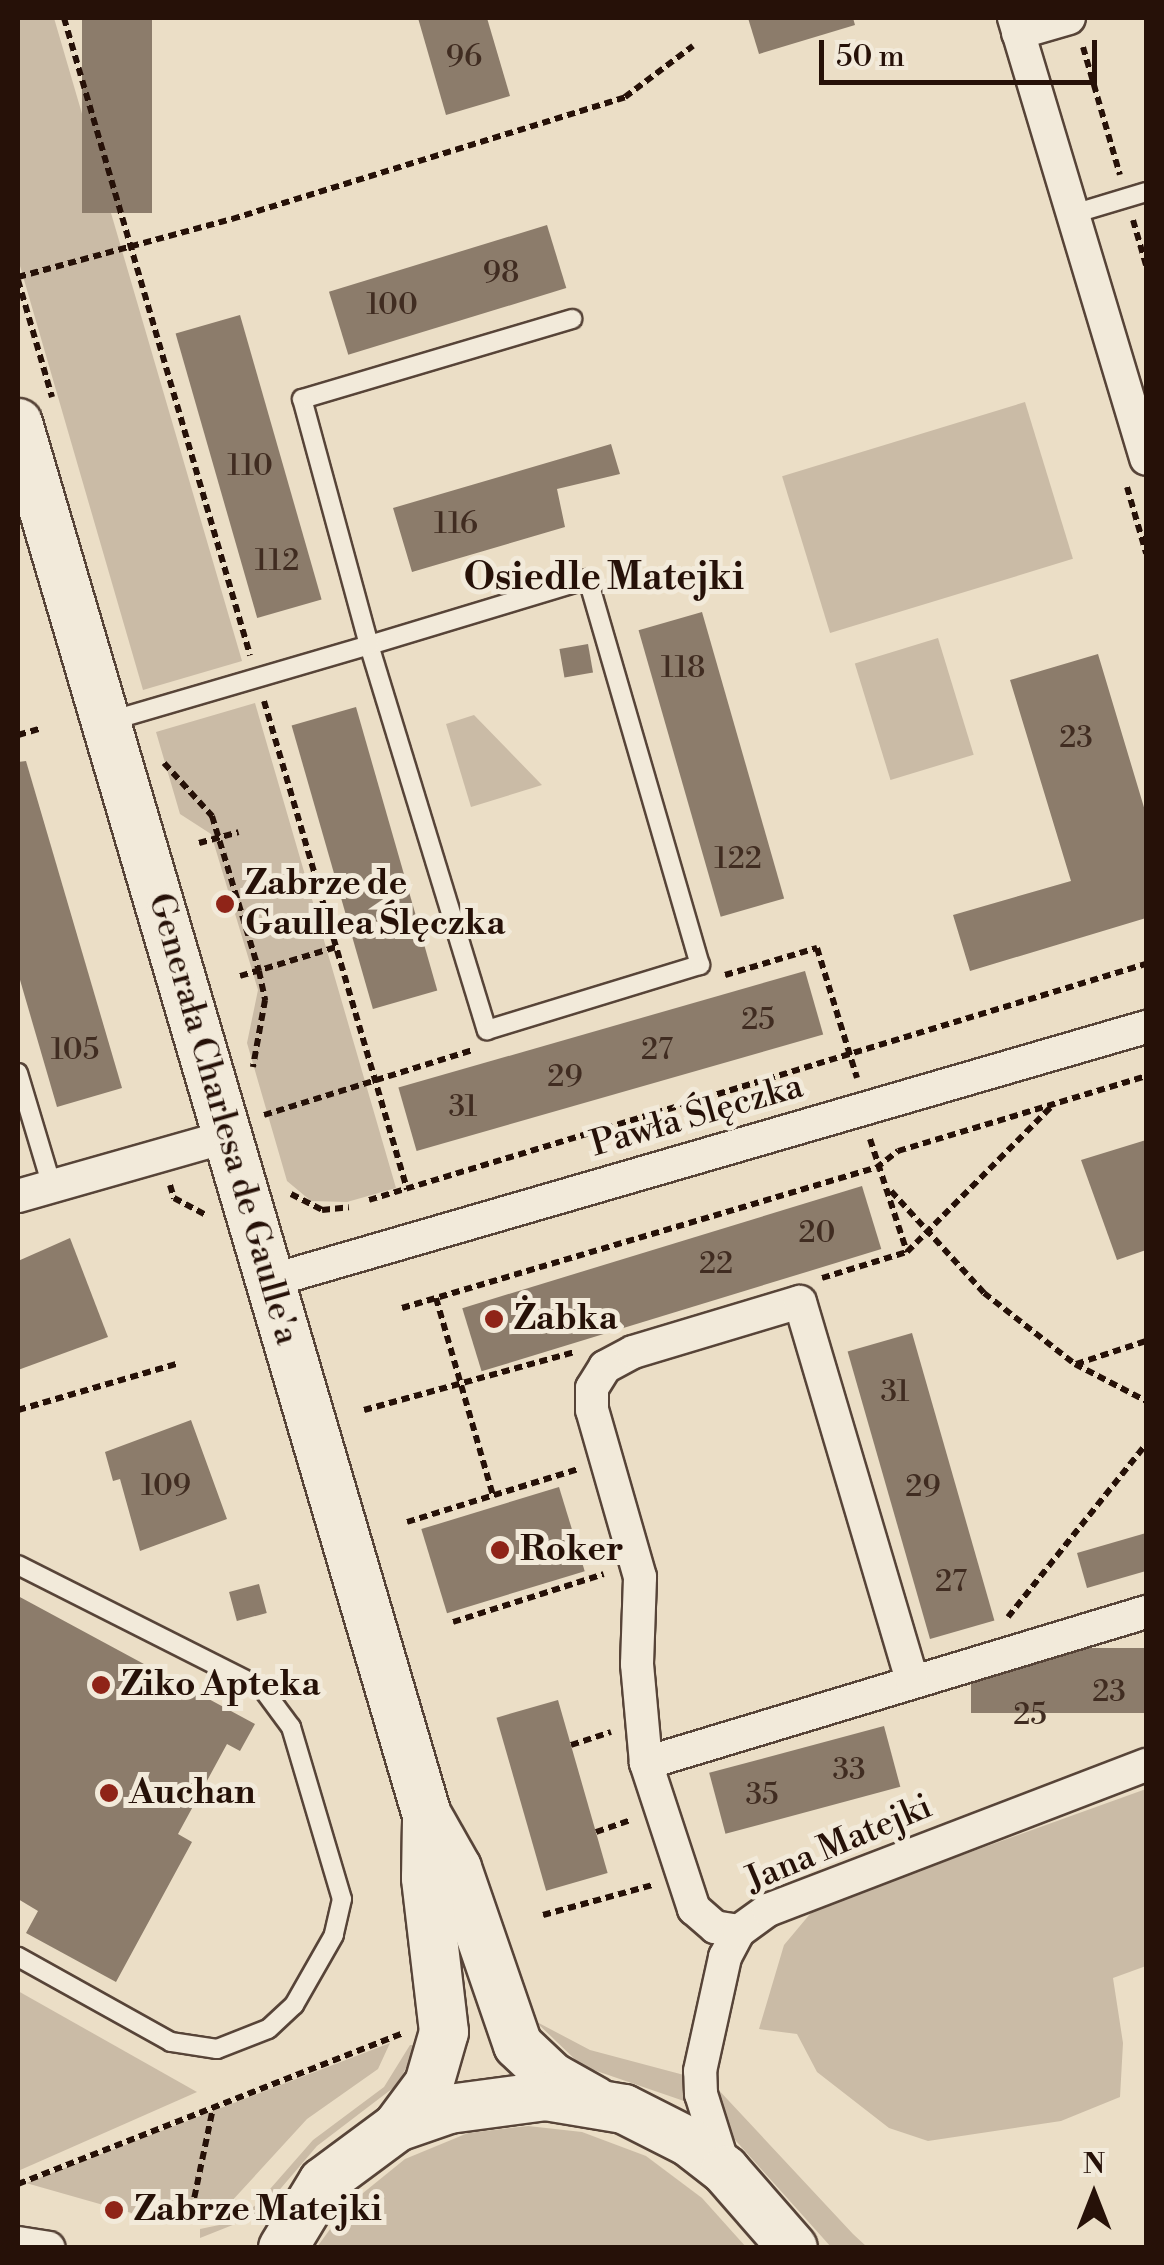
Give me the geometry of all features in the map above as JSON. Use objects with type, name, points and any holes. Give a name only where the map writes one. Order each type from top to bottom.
[{"type":"main road","name":"Generała Charlesa de Gaulle'a","points":[[18,423],[125,714],[254,1128],[270,1281],[428,1815],[458,1868],[518,2045],[552,2077],[706,2156]]},
{"type":"main road","name":"Generała Charlesa de Gaulle'a","points":[[397,2127],[430,2084],[444,2032],[426,1878],[428,1815]]},
{"type":"main road","points":[[301,2214],[397,2127],[497,2099],[596,2101]]},
{"type":"main road","points":[[706,2156],[793,2248]]},
{"type":"street","points":[[1074,26],[1016,25],[1146,459]]},
{"type":"street","name":"Pawła Ślęczka","points":[[270,1281],[1146,1028]]},
{"type":"street","points":[[18,1196],[254,1128]]},
{"type":"street","points":[[740,1931],[715,1926],[694,1909],[646,1763],[638,1679],[640,1577],[592,1388],[605,1367],[633,1352],[800,1302],[912,1680]]},
{"type":"street","points":[[646,1763],[1146,1612]]},
{"type":"street","name":"Jana Matejki","points":[[706,2156],[700,2071],[725,1957],[740,1931],[768,1910],[1146,1765]]},
{"type":"street","points":[[262,2248],[301,2214]]},
{"type":"street","points":[[18,2242],[49,2248]]},
{"type":"lane","points":[[1073,214],[1146,192]]},
{"type":"lane","points":[[125,714],[370,645],[588,579],[700,965],[487,1030],[370,645],[302,398],[572,319]]},
{"type":"lane","points":[[18,1073],[52,1186]]},
{"type":"lane","points":[[18,1565],[262,1688],[291,1727],[342,1899],[334,1935],[294,2005],[268,2029],[217,2049],[170,2042],[18,1956]]},
{"type":"path","points":[[64,18],[256,676]]},
{"type":"path","points":[[1074,26],[1146,265]]},
{"type":"path","points":[[18,277],[132,248],[625,97],[693,46]]},
{"type":"path","points":[[247,696],[262,692],[406,1189]]},
{"type":"path","points":[[125,714],[206,806],[219,837],[265,1000],[253,1075]]},
{"type":"path","points":[[18,736],[39,729]]},
{"type":"path","points":[[198,843],[239,832]]},
{"type":"path","points":[[240,976],[336,947]]},
{"type":"path","points":[[704,982],[817,948],[851,1054],[876,1168],[890,1190],[984,1294],[1075,1364],[1146,1402]]},
{"type":"path","points":[[370,1200],[1146,964]]},
{"type":"path","points":[[254,1128],[374,1079],[478,1048],[472,1030]]},
{"type":"path","points":[[402,1308],[876,1168],[898,1151],[1146,1076]]},
{"type":"path","points":[[254,1128],[260,1100]]},
{"type":"path","points":[[162,1155],[174,1198],[207,1214],[212,1232]]},
{"type":"path","points":[[285,1184],[306,1206],[348,1206]]},
{"type":"path","points":[[890,1190],[907,1252]]},
{"type":"path","points":[[436,1298],[492,1496]]},
{"type":"path","points":[[1075,1364],[1146,1341]]},
{"type":"path","points":[[18,1410],[176,1364]]},
{"type":"path","points":[[1011,1629],[1008,1616],[1146,1444]]},
{"type":"path","points":[[407,1522],[590,1466]]},
{"type":"path","points":[[453,1622],[620,1569]]},
{"type":"path","points":[[571,1745],[622,1729]]},
{"type":"path","points":[[596,1832],[646,1815]]},
{"type":"path","points":[[544,1916],[664,1882]]},
{"type":"path","points":[[18,2184],[403,2033]]},
{"type":"path","points":[[189,2224],[213,2106]]},
{"type":"shaded area","points":[[18,18],[54,18],[242,661],[143,690],[18,259]]},
{"type":"shaded area","points":[[1025,402],[1073,559],[830,633],[782,476]]},
{"type":"shaded area","points":[[938,638],[974,755],[890,780],[855,663]]},
{"type":"shaded area","points":[[255,703],[396,1188],[347,1202],[311,1201],[287,1181],[247,1043],[258,990],[211,834],[180,814],[156,732]]},
{"type":"shaded area","points":[[474,715],[542,785],[471,807],[446,724]]},
{"type":"shaded area","points":[[1146,1789],[1146,1966],[1113,1978],[1123,2043],[1120,2097],[1061,2121],[928,2141],[889,2128],[817,2072],[797,2034],[759,2029],[784,1945],[815,1908]]},
{"type":"shaded area","points":[[18,1991],[197,2092],[18,2171]]},
{"type":"shaded area","points":[[535,2021],[590,2050],[684,2075],[684,2101],[582,2066]]},
{"type":"shaded area","points":[[390,2043],[378,2069],[307,2119],[230,2203],[182,2215],[135,2214],[26,2183]]},
{"type":"shaded area","points":[[410,2045],[418,2045],[397,2085],[317,2146],[258,2215],[200,2238],[200,2229],[229,2223],[256,2205],[313,2140],[384,2087]]},
{"type":"shaded area","points":[[714,2085],[867,2247],[831,2247],[728,2132]]},
{"type":"shaded area","points":[[528,2126],[582,2132],[646,2156],[702,2198],[746,2247],[317,2247],[347,2206],[405,2159],[468,2133]]},
{"type":"building","points":[[82,18],[152,18],[152,213],[82,213]]},
{"type":"building","points":[[418,18],[487,18],[510,96],[446,115]]},
{"type":"building","points":[[748,18],[853,18],[855,25],[759,54]]},
{"type":"building","points":[[547,225],[566,288],[348,355],[329,292]]},
{"type":"building","points":[[240,315],[322,600],[257,618],[176,333]]},
{"type":"building","points":[[611,444],[620,474],[557,489],[565,527],[412,572],[393,508]]},
{"type":"building","points":[[702,612],[784,898],[721,917],[639,630]]},
{"type":"building","points":[[588,644],[593,673],[564,678],[559,649]]},
{"type":"building","points":[[1098,654],[1146,814],[1146,918],[970,971],[953,915],[1071,881],[1010,680]]},
{"type":"building","points":[[356,707],[437,991],[373,1009],[292,725]]},
{"type":"building","points":[[26,761],[122,1088],[57,1107],[18,973],[18,762]]},
{"type":"building","points":[[805,971],[823,1034],[417,1151],[398,1088]]},
{"type":"building","points":[[1146,1140],[1146,1250],[1117,1260],[1081,1160]]},
{"type":"building","points":[[862,1186],[881,1249],[482,1371],[462,1308]]},
{"type":"building","points":[[70,1238],[108,1337],[18,1370],[18,1261]]},
{"type":"building","points":[[912,1333],[994,1620],[930,1639],[848,1351]]},
{"type":"building","points":[[191,1420],[227,1519],[140,1551],[120,1479],[113,1481],[105,1452]]},
{"type":"building","points":[[559,1487],[585,1571],[447,1613],[421,1529]]},
{"type":"building","points":[[1146,1533],[1146,1571],[1087,1588],[1077,1553]]},
{"type":"building","points":[[259,1584],[267,1613],[237,1621],[229,1592]]},
{"type":"building","name":"Auchan","points":[[18,1596],[255,1724],[240,1751],[227,1744],[178,1834],[192,1842],[116,1982],[26,1933],[38,1911],[18,1899]]},
{"type":"building","points":[[971,1648],[1146,1648],[1146,1713],[971,1713]]},
{"type":"building","points":[[558,1700],[608,1873],[546,1891],[496,1718]]},
{"type":"building","points":[[884,1726],[900,1787],[725,1834],[709,1773]]},
{"type":"place","name":"Zabrze de Gaullea Ślęczka","points":[[225,904]]},
{"type":"place","name":"Żabka","points":[[494,1319]]},
{"type":"place","name":"Roker","points":[[500,1550]]},
{"type":"place","name":"Ziko Apteka","points":[[101,1685]]},
{"type":"place","name":"Auchan","points":[[109,1793]]},
{"type":"place","name":"Zabrze Matejki","points":[[114,2210]]},
{"type":"district","name":"Osiedle Matejki","points":[[604,578]]}]
